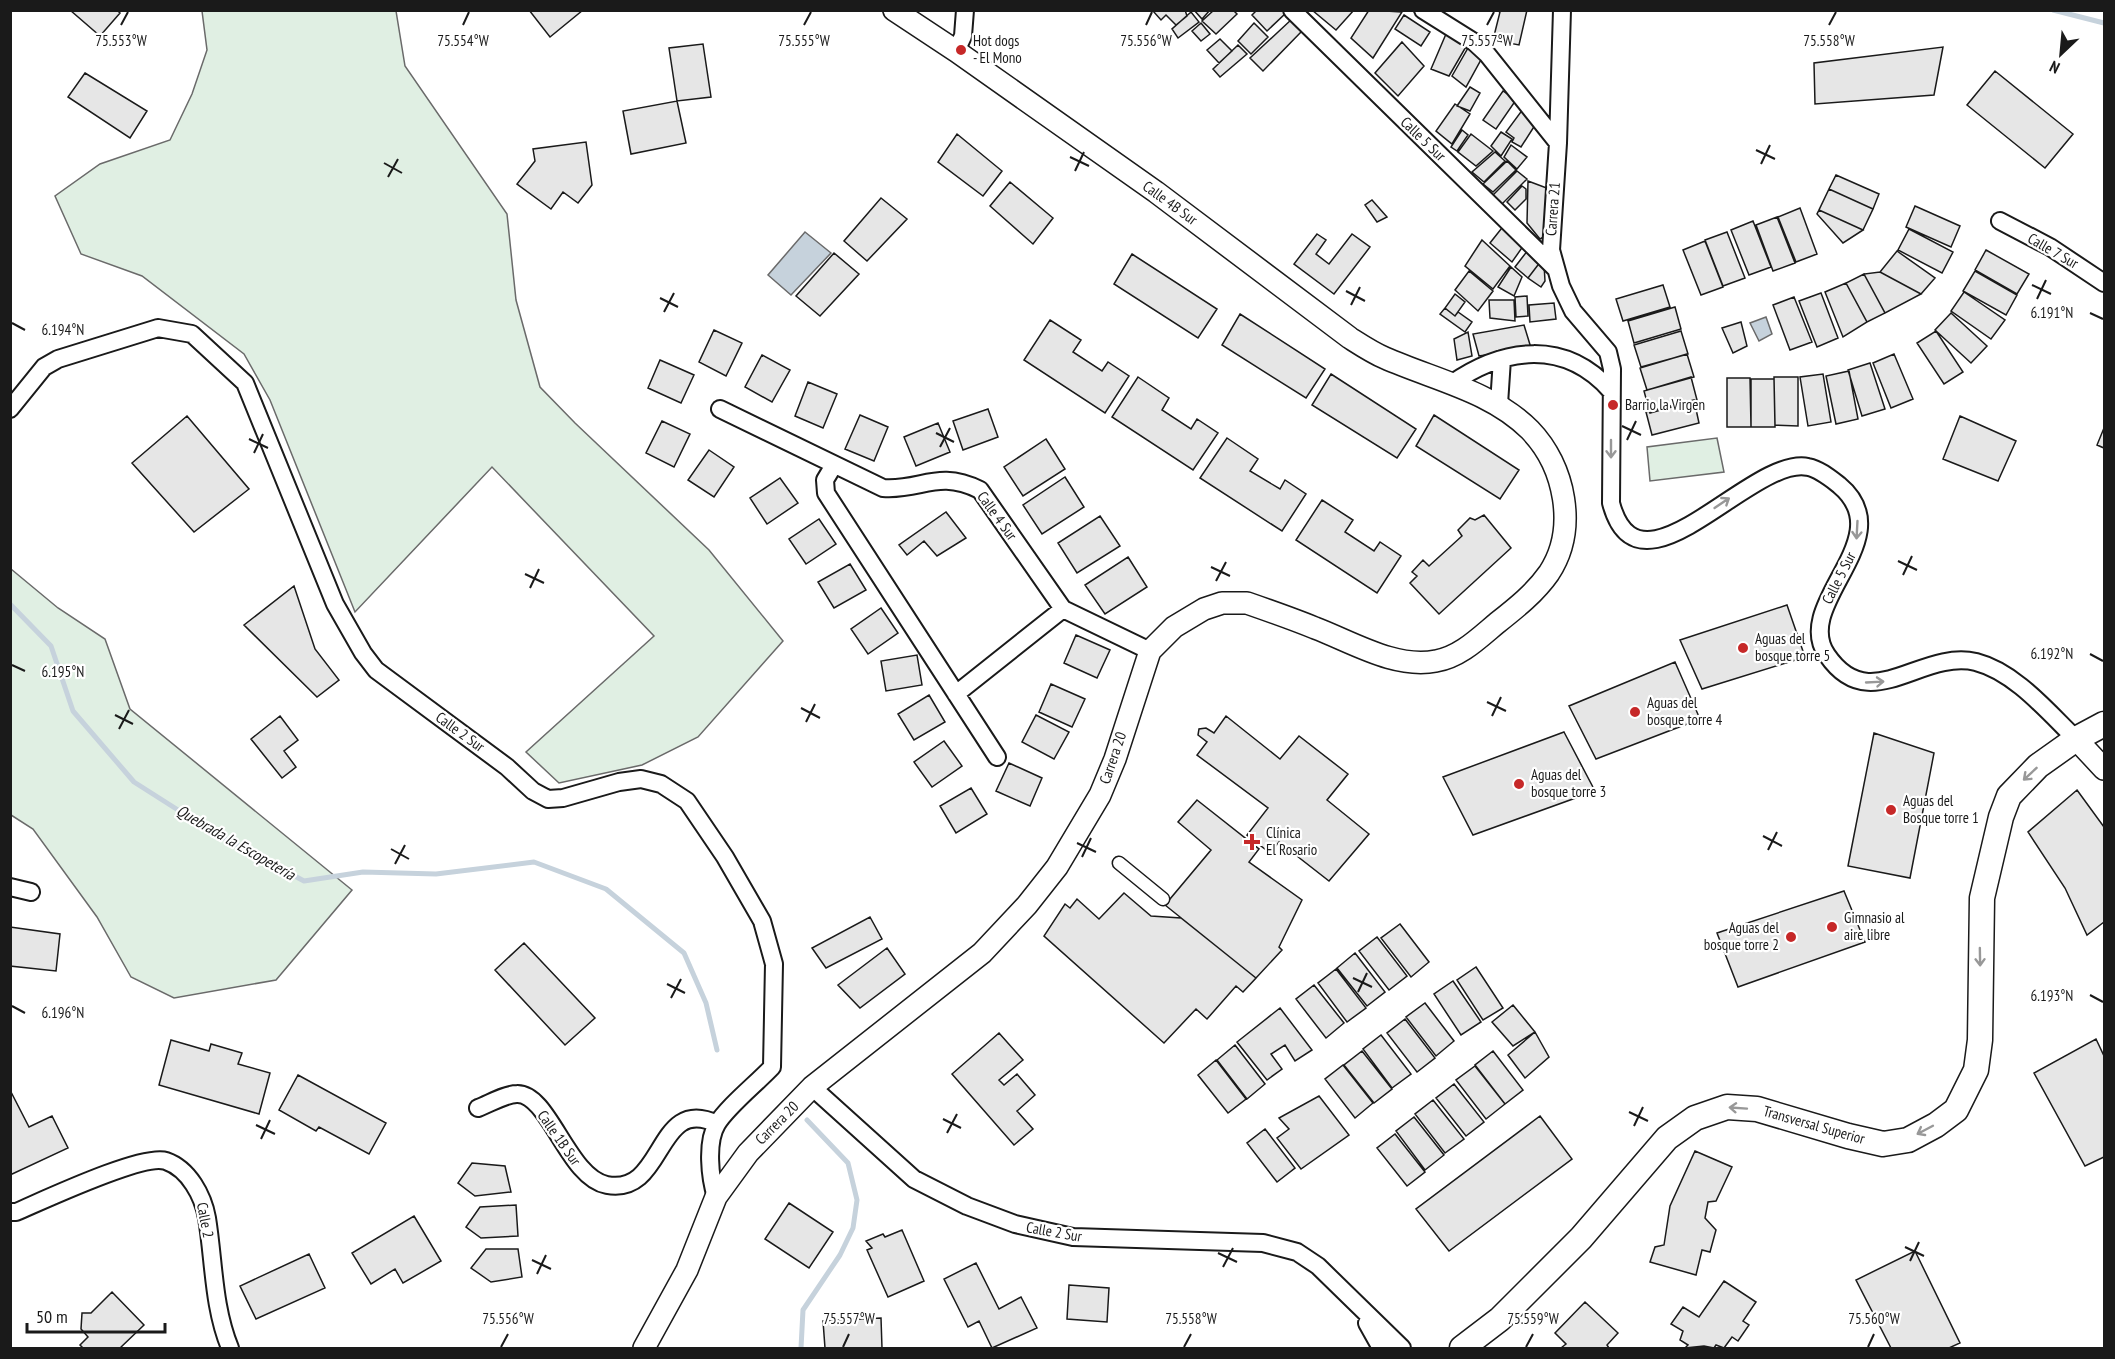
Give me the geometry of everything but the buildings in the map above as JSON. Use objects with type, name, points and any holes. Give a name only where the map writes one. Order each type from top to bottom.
[{"type":"main road","name":"Transversal Superior","points":[[1462,1348],[1500,1319],[1581,1238],[1667,1138],[1695,1118],[1727,1107],[1757,1109],[1883,1144],[1908,1140],[1936,1125],[1956,1110],[1976,1070],[1980,1040],[1982,898],[2001,817],[2009,796],[2021,782],[2076,739],[2104,724]]},
{"type":"street","name":"Calle 4B Sur","points":[[894,10],[1156,192],[1350,338],[1383,357],[1499,404]]},
{"type":"street","points":[[956,51],[963,36],[965,10]]},
{"type":"street","name":"Calle 5 Sur","points":[[1292,10],[1555,267]]},
{"type":"street","points":[[1423,10],[1474,42],[1487,54],[1558,143]]},
{"type":"street","name":"Carrera 21","points":[[1562,10],[1558,143],[1551,250],[1555,267],[1574,310],[1608,352],[1612,369],[1611,391]]},
{"type":"street","name":"Calle 7 Sur","points":[[2000,221],[2050,247],[2104,283]]},
{"type":"street","name":"Calle 2 Sur","points":[[10,409],[44,367],[58,359],[158,328],[192,334],[245,383],[335,604],[363,653],[376,670],[507,767],[533,791],[548,799],[563,798],[619,782],[641,779],[661,784],[687,801],[725,857],[762,921],[774,964],[772,1067],[717,1124]]},
{"type":"street","points":[[1451,384],[1481,366],[1502,359],[1531,354],[1553,354],[1574,361],[1596,375],[1611,391]]},
{"type":"street","points":[[1499,404],[1502,359]]},
{"type":"street","name":"Calle 5 Sur","points":[[1611,391],[1611,503],[1615,517],[1622,528],[1646,541],[1658,540],[1692,524],[1764,477],[1806,466],[1821,472],[1846,491],[1854,506],[1857,519],[1854,554],[1821,613],[1818,634],[1825,653],[1841,674],[1862,682],[1879,682],[1894,679],[1935,663],[1956,659],[1977,663],[2020,687],[2076,739],[2104,769]]},
{"type":"street","name":"Carrera 20","points":[[644,1348],[687,1270],[716,1197],[748,1153],[812,1087],[981,953],[1027,905],[1072,844],[1100,795],[1115,759],[1149,651],[1174,627],[1204,609],[1222,603],[1247,603],[1402,661],[1437,661],[1467,648],[1541,583],[1554,562],[1563,535],[1565,512],[1562,487],[1555,467],[1532,432],[1499,404]]},
{"type":"street","name":"Calle 4 Sur","points":[[720,409],[883,488],[898,489],[927,480],[962,481],[980,490],[1063,609],[1149,651]]},
{"type":"street","points":[[834,465],[825,480],[826,493],[997,757]]},
{"type":"street","points":[[957,694],[1063,609]]},
{"type":"street","points":[[1119,863],[1163,899]]},
{"type":"street","points":[[10,887],[31,892]]},
{"type":"street","name":"Calle 2 Sur","points":[[812,1087],[915,1179],[967,1206],[1015,1224],[1072,1237],[1263,1243],[1297,1252],[1318,1266],[1402,1348]]},
{"type":"street","name":"Calle 1B Sur","points":[[478,1108],[517,1094],[529,1097],[550,1121],[584,1174],[606,1185],[632,1182],[643,1173],[657,1157],[669,1134],[686,1118],[702,1117],[717,1124]]},
{"type":"street","points":[[716,1197],[712,1182],[712,1141],[717,1124]]},
{"type":"street","name":"Calle 2","points":[[10,1212],[16,1212],[142,1162],[165,1161],[187,1175],[201,1196],[207,1217],[220,1317],[230,1348]]},
{"type":"street","name":"Calle 2 Sur","points":[[1356,1304],[1381,1348]]},
{"type":"green space","points":[[202,11],[396,11],[405,66],[507,214],[516,300],[540,387],[709,550],[783,641],[698,737],[642,765],[559,783],[526,752],[654,636],[492,467],[355,612],[270,400],[244,354],[142,276],[81,254],[55,196],[100,164],[170,140],[192,94],[207,50]]},
{"type":"green space","points":[[1717,438],[1724,472],[1650,481],[1647,447]]},
{"type":"green space","points":[[11,569],[58,608],[105,639],[130,709],[352,890],[276,980],[174,998],[131,977],[97,917],[33,829],[11,815]]},
{"type":"shaded area","points":[[805,232],[831,253],[791,295],[768,275]]},
{"type":"shaded area","points":[[1766,317],[1772,334],[1759,341],[1750,323]]},
{"type":"waterway","points":[[2053,10],[2104,23]]},
{"type":"waterway","name":"Quebrada la Escopetería","points":[[10,604],[51,646],[73,711],[134,782],[211,831],[304,881],[363,872],[436,874],[534,862],[606,889],[684,953],[706,1003],[717,1050]]},
{"type":"waterway","name":"Quebrada la Escopetería","points":[[801,1348],[803,1310],[840,1255],[853,1228],[857,1200],[848,1163],[807,1120]]},
{"type":"place","name":"Hot dogs - El Mono","points":[[961,50]]},
{"type":"place","name":"Barrio la Virgen","points":[[1613,405]]},
{"type":"place","name":"Aguas del bosque torre 5","points":[[1743,648]]},
{"type":"place","name":"Aguas del bosque torre 4","points":[[1635,712]]},
{"type":"place","name":"Aguas del bosque torre 3","points":[[1519,784]]},
{"type":"place","name":"Aguas del Bosque torre 1","points":[[1891,810]]},
{"type":"place","name":"Clínica El Rosario","points":[[1252,842]]},
{"type":"place","name":"Gimnasio al aire libre","points":[[1832,927]]},
{"type":"place","name":"Aguas del bosque torre 2","points":[[1791,937]]}]
